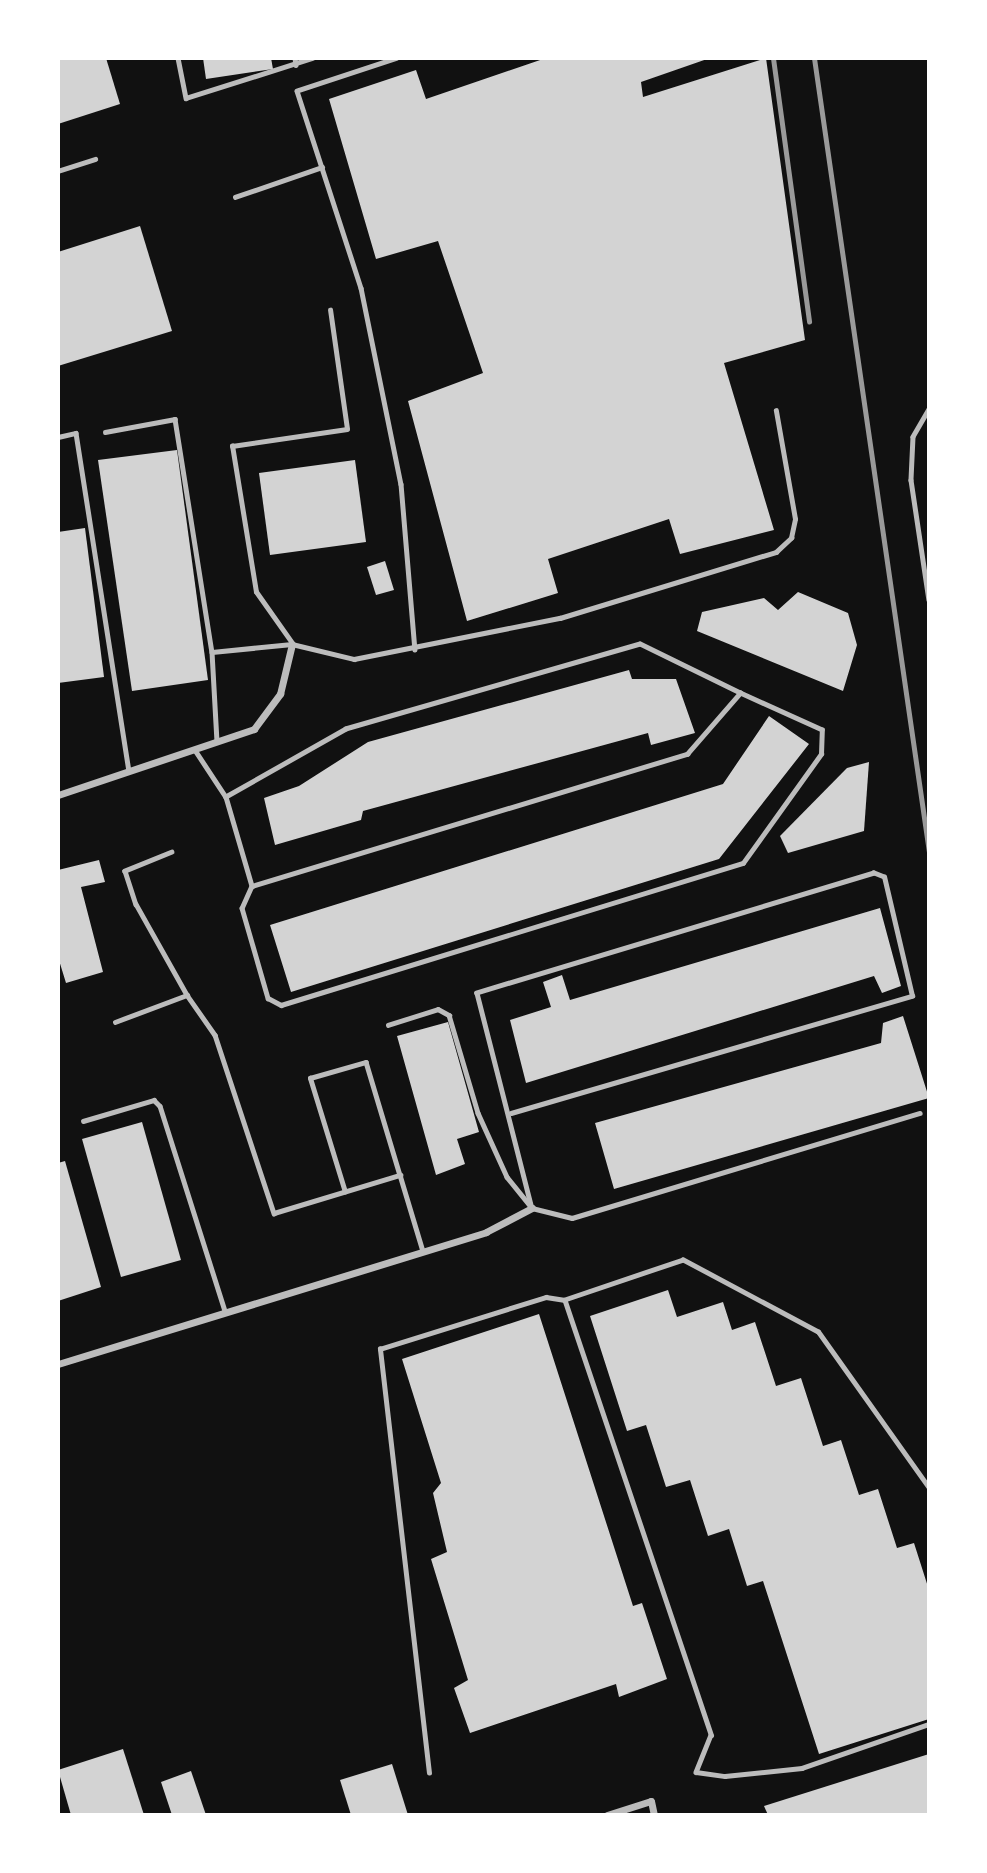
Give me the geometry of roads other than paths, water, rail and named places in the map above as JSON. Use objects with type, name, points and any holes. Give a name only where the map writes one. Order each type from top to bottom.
[{"type":"street","points":[[58,795],[254,729],[280,694],[292,644]]},
{"type":"street","points":[[58,1364],[486,1232],[532,1208]]},
{"type":"street","points":[[607,1815],[651,1801],[654,1815]]},
{"type":"lane","points":[[178,58],[186,97],[312,58]]},
{"type":"lane","points":[[295,58],[296,65]]},
{"type":"lane","points":[[397,58],[297,91],[361,288],[389,421],[411,566],[415,650]]},
{"type":"lane","points":[[58,171],[95,159]]},
{"type":"lane","points":[[235,197],[322,167]]},
{"type":"lane","points":[[292,644],[256,592],[232,446],[347,429],[330,310]]},
{"type":"lane","points":[[929,408],[913,437],[911,480],[929,600]]},
{"type":"lane","points":[[212,652],[292,644],[354,659],[415,650],[560,618],[776,552],[790,538],[795,519],[776,411]]},
{"type":"lane","points":[[105,432],[175,419],[212,652],[217,741]]},
{"type":"lane","points":[[58,438],[76,433],[129,771]]},
{"type":"lane","points":[[194,749],[226,797],[252,886],[242,908],[268,998],[281,1005],[743,863],[821,754],[822,730],[640,644],[346,729],[226,797]]},
{"type":"lane","points":[[252,886],[687,754],[740,693]]},
{"type":"lane","points":[[173,852],[125,871],[136,904],[187,995],[215,1035],[274,1213],[400,1175]]},
{"type":"lane","points":[[511,1113],[912,996],[884,877],[874,873],[477,993],[511,1113],[532,1208]]},
{"type":"lane","points":[[115,1022],[187,995]]},
{"type":"lane","points":[[388,1025],[438,1009],[449,1014],[478,1113],[506,1177],[532,1208],[572,1218],[920,1113]]},
{"type":"lane","points":[[345,1192],[310,1078],[366,1062],[423,1251]]},
{"type":"lane","points":[[83,1121],[154,1100],[160,1106],[225,1311]]},
{"type":"lane","points":[[429,1773],[380,1349],[546,1297],[565,1300],[683,1260],[818,1332],[929,1488]]},
{"type":"lane","points":[[565,1300],[711,1735],[696,1772],[724,1776],[802,1768],[929,1724]]},
{"type":"railway","points":[[773,58],[809,322]]},
{"type":"railway","points":[[814,58],[929,852]]}]
